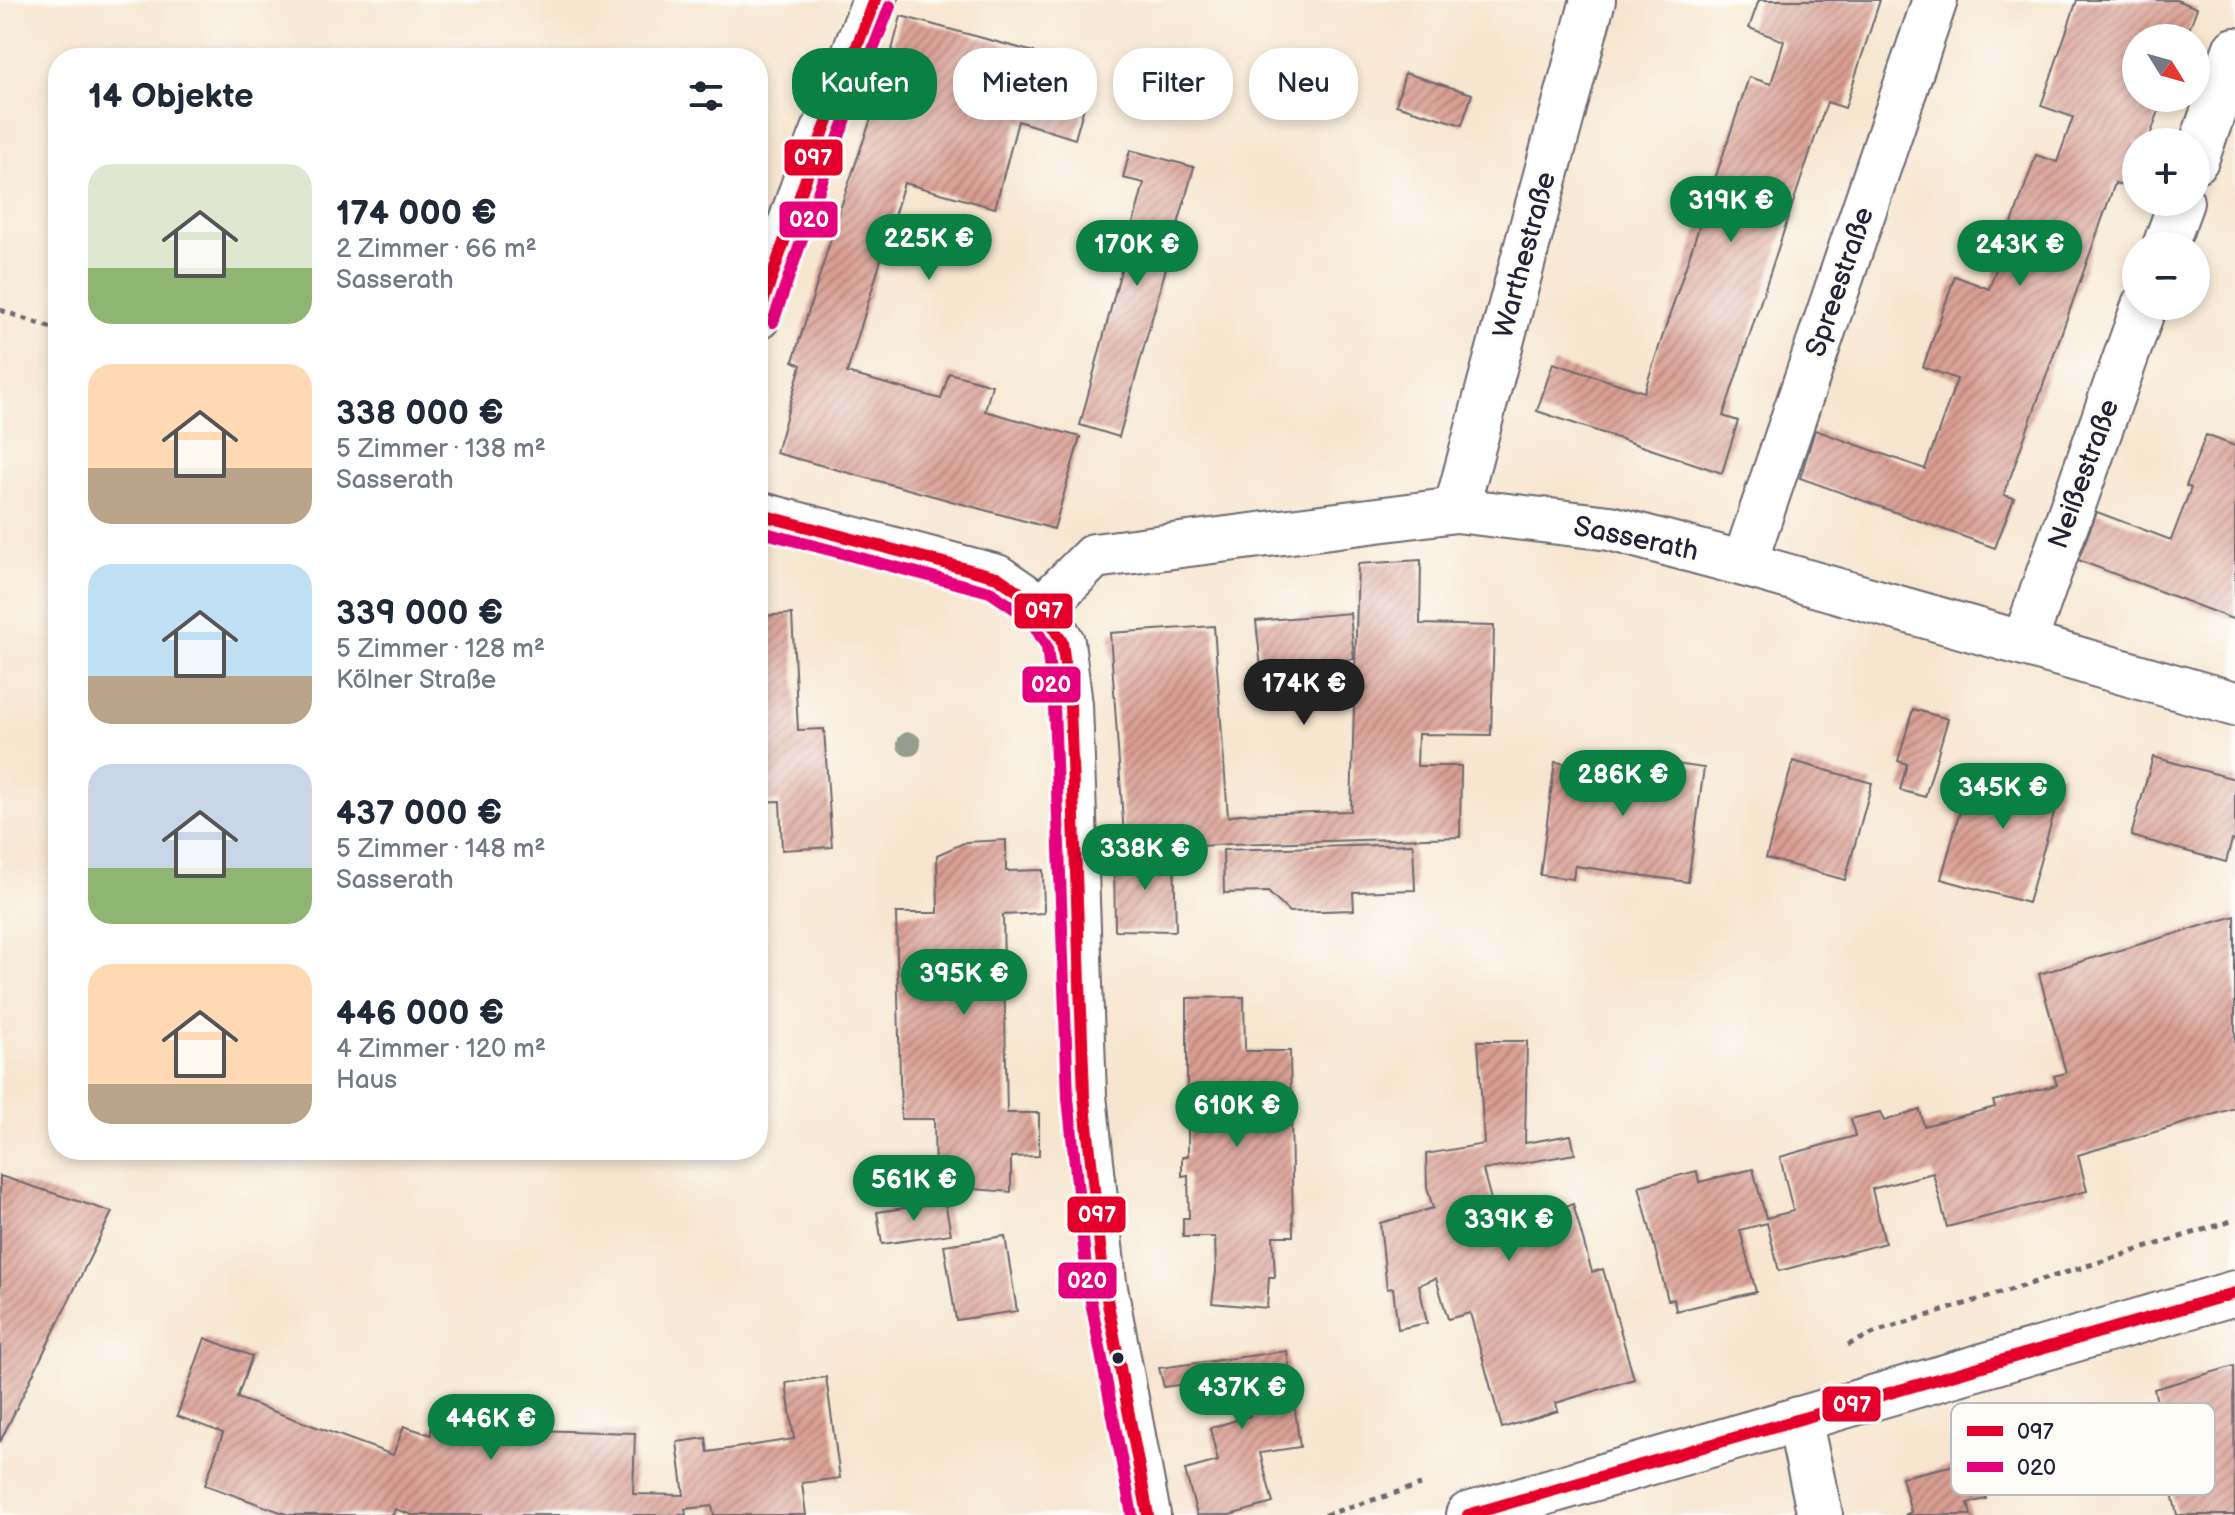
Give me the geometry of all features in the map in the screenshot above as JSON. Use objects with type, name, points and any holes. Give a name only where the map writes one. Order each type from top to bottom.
[{"type":"street","points":[[768,288],[812,161],[875,0]]},
{"type":"street","name":"Warthestraße","points":[[1456,510],[1593,0]]},
{"type":"street","name":"Spreestraße","points":[[1744,564],[1935,0]]},
{"type":"street","points":[[2207,128],[2235,50]]},
{"type":"street","name":"Neißestraße","points":[[2024,643],[2139,320]]},
{"type":"street","name":"Sasserath","points":[[1042,608],[1094,556],[1456,510],[1610,528],[2235,704]]},
{"type":"street","points":[[768,517],[997,577],[1042,608],[1062,642],[1070,705],[1084,1096],[1104,1283],[1148,1515]]},
{"type":"street","points":[[1468,1515],[2235,1293]]},
{"type":"street","points":[[1799,1419],[1820,1515]]},
{"type":"path","points":[[0,310],[48,327]]},
{"type":"building","points":[[1759,0],[1880,0],[1845,108],[1827,102],[1792,206],[1723,416],[1738,421],[1722,473],[1537,411],[1553,363],[1644,392],[1749,77],[1771,84],[1784,41],[1749,28]]},
{"type":"building","points":[[2077,0],[2176,0],[2197,8],[2191,24],[2122,24],[2122,112],[2158,112],[2153,128],[2122,128],[2122,185],[2115,183],[2004,495],[2014,498],[1995,548],[1800,478],[1815,430],[1925,469],[1957,379],[1923,367],[1955,276],[1989,289],[2036,155],[2057,162],[2073,117],[2041,106]]},
{"type":"building","points":[[901,16],[1019,48],[953,48],[953,120],[1080,120],[1075,139],[1018,121],[995,208],[904,183],[847,373],[941,399],[949,373],[992,385],[985,411],[1080,437],[1054,529],[776,453],[801,365],[793,361],[871,120],[937,120],[937,48],[893,48]]},
{"type":"building","points":[[1405,73],[1472,94],[1462,125],[1396,105]]},
{"type":"building","points":[[1130,150],[1194,167],[1119,437],[1080,425],[1144,183],[1123,178]]},
{"type":"building","points":[[2206,435],[2235,446],[2235,620],[2078,560],[2097,512],[2171,540],[2191,488],[2186,486]]},
{"type":"building","points":[[1421,560],[1420,624],[1494,626],[1491,735],[1418,734],[1417,766],[1461,766],[1460,837],[1230,844],[1125,851],[1110,633],[1214,626],[1228,817],[1239,814],[1351,811],[1358,564]]},
{"type":"building","points":[[1350,613],[1354,659],[1261,668],[1256,621]]},
{"type":"building","points":[[792,614],[798,730],[824,729],[832,847],[782,850],[780,801],[768,802],[768,615]]},
{"type":"building","points":[[1913,709],[1948,719],[1925,797],[1900,790],[1907,764],[1898,761]]},
{"type":"building","points":[[1592,752],[1704,768],[1688,882],[1575,866],[1573,879],[1540,875],[1555,762],[1589,767]]},
{"type":"building","points":[[2153,757],[2235,779],[2235,841],[2232,840],[2226,862],[2131,836]]},
{"type":"building","points":[[1793,761],[1872,783],[1845,880],[1766,858]]},
{"type":"building","points":[[2019,763],[2062,775],[2061,789],[2028,903],[1941,879],[1973,765],[2015,777]]},
{"type":"building","points":[[1006,840],[1006,871],[1043,870],[1044,913],[1003,915],[1007,1113],[1039,1113],[1039,1156],[1011,1157],[1011,1192],[935,1186],[934,1119],[901,1119],[896,913],[938,913],[937,855],[966,842]]},
{"type":"building","points":[[1413,844],[1415,890],[1353,892],[1354,910],[1289,912],[1268,892],[1224,893],[1223,850]]},
{"type":"building","points":[[1174,853],[1176,931],[1115,930],[1114,855]]},
{"type":"building","points":[[2235,916],[2235,1108],[2078,1155],[2087,1191],[1947,1227],[1933,1173],[1872,1189],[1885,1243],[1779,1271],[1767,1223],[1740,1230],[1756,1292],[1676,1311],[1674,1299],[1668,1300],[1639,1186],[1697,1171],[1699,1182],[1753,1169],[1766,1218],[1793,1211],[1780,1157],[1855,1136],[1851,1119],[1880,1112],[1884,1121],[1920,1110],[1924,1126],[1995,1107],[1993,1101],[2057,1085],[2054,1076],[2066,1073],[2039,974]]},
{"type":"building","points":[[1244,997],[1245,1051],[1290,1051],[1293,1236],[1273,1236],[1275,1277],[1269,1277],[1267,1308],[1212,1303],[1216,1272],[1215,1237],[1183,1237],[1183,1218],[1189,1218],[1188,1175],[1182,1176],[1182,1157],[1188,1156],[1188,1116],[1181,1116],[1181,1097],[1187,1097],[1187,998]]},
{"type":"building","points":[[1478,1041],[1527,1041],[1525,1143],[1571,1135],[1575,1154],[1483,1170],[1498,1226],[1573,1204],[1592,1272],[1603,1269],[1634,1379],[1556,1403],[1558,1411],[1502,1428],[1470,1313],[1448,1319],[1436,1278],[1419,1285],[1427,1323],[1398,1329],[1393,1288],[1387,1289],[1380,1223],[1433,1208],[1427,1187],[1426,1154],[1484,1144]]},
{"type":"building","points":[[0,1176],[112,1212],[0,1442]]},
{"type":"building","points":[[945,1202],[951,1234],[882,1244],[877,1212]]},
{"type":"building","points":[[1005,1236],[1017,1311],[956,1320],[944,1245]]},
{"type":"building","points":[[205,1338],[252,1356],[237,1398],[393,1455],[404,1426],[431,1435],[431,1427],[635,1433],[633,1494],[684,1495],[677,1442],[706,1438],[708,1452],[794,1439],[786,1383],[826,1377],[840,1478],[802,1483],[806,1515],[714,1515],[712,1506],[685,1509],[686,1515],[412,1515],[395,1509],[393,1515],[289,1515],[205,1485],[223,1433],[177,1416]]},
{"type":"building","points":[[1287,1351],[1300,1447],[1260,1453],[1273,1503],[1230,1515],[1197,1515],[1185,1470],[1218,1461],[1210,1428],[1250,1416],[1248,1395],[1240,1396],[1237,1377],[1164,1387],[1159,1368]]},
{"type":"building","points":[[2234,1366],[2235,1515],[2177,1515],[2172,1495],[2215,1495],[2215,1403],[2157,1403],[2154,1389]]},
{"type":"building","points":[[1951,1466],[1951,1495],[1985,1495],[1986,1499],[1968,1503],[1971,1515],[1905,1515],[1911,1512],[1902,1477]]},
{"type":"transit line","name":"097","points":[[768,288],[812,161],[875,0]]},
{"type":"transit line","name":"020","points":[[773,322],[827,167],[890,6]]},
{"type":"transit line","name":"097","points":[[768,517],[997,577],[1042,608],[1062,642],[1070,705],[1084,1096],[1104,1283],[1148,1515]]},
{"type":"transit line","name":"020","points":[[768,534],[990,592],[1030,619],[1047,647],[1054,706],[1068,1098],[1088,1286],[1132,1515]]},
{"type":"transit line","name":"097","points":[[1468,1515],[2235,1293]]}]
